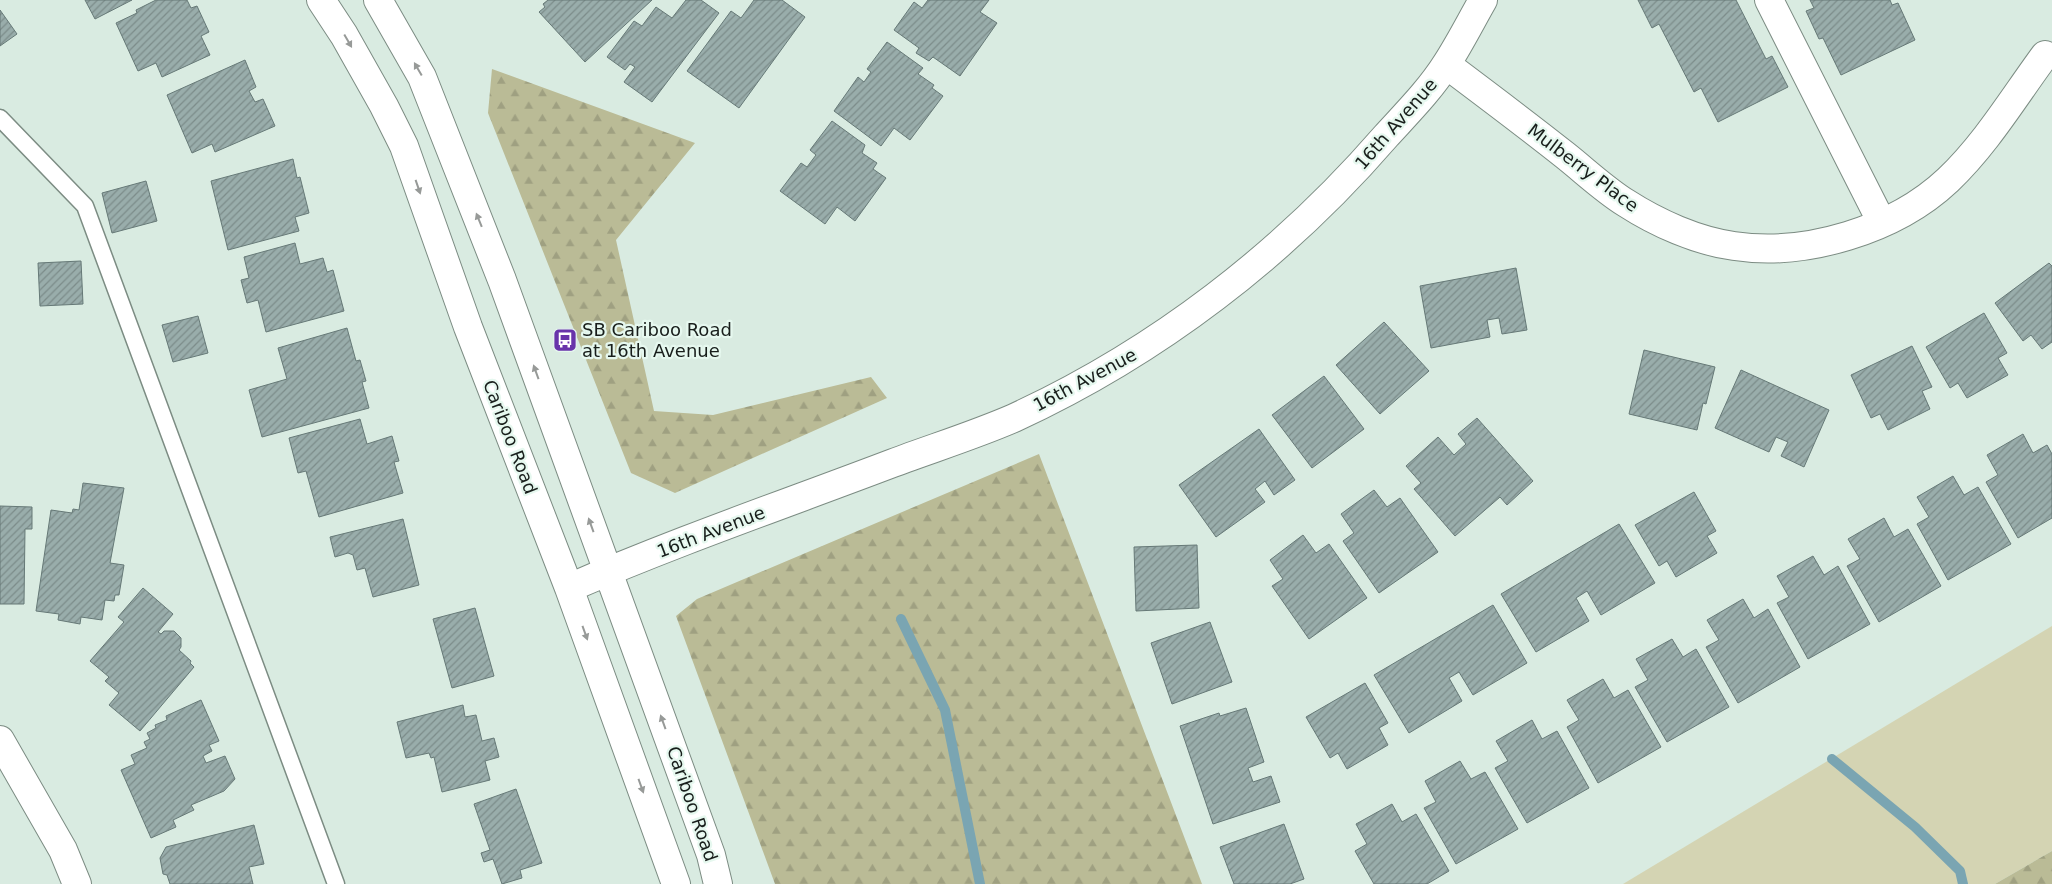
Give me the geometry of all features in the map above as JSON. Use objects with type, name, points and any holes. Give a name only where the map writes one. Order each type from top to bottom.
[{"type":"street","name":"Cariboo Road","points":[[321,0],[344,35],[404,146],[468,328],[568,588],[676,884]]},
{"type":"street","name":"Cariboo Road","points":[[378,0],[422,77],[502,280],[711,855],[718,884]]},
{"type":"street","name":"16th Avenue","points":[[568,588],[608,570],[1012,419],[1078,386],[1143,348],[1200,309],[1255,266],[1306,221],[1356,172],[1446,64],[1483,0]]},
{"type":"street","points":[[1769,0],[1882,223]]},
{"type":"street","name":"Mulberry Place","points":[[1446,64],[1625,203],[1662,223],[1704,239],[1733,246],[1761,249],[1789,248],[1821,243],[1858,232],[1882,223],[1919,202],[1946,182],[1970,158],[2045,55]]},
{"type":"street","points":[[0,740],[63,850],[77,884]]},
{"type":"lane","points":[[0,118],[85,206],[336,884]]},
{"type":"green space","points":[[492,69],[695,143],[616,240],[654,411],[713,415],[871,377],[887,398],[675,493],[631,473],[488,113]]},
{"type":"green space","points":[[1039,454],[1202,884],[775,884],[676,616],[697,599]]},
{"type":"green space","points":[[2052,626],[2052,851],[1995,884],[1623,884]]},
{"type":"green space","points":[[2052,851],[2052,884],[1995,884]]},
{"type":"building","points":[[85,0],[132,0],[95,19]]},
{"type":"building","points":[[156,0],[187,0],[191,8],[197,6],[209,32],[201,36],[210,55],[162,77],[156,63],[138,71],[116,23],[137,13],[136,10]]},
{"type":"building","points":[[548,0],[652,0],[585,62],[539,12],[545,7],[543,4]]},
{"type":"building","points":[[686,0],[701,0],[719,13],[652,102],[624,82],[635,67],[630,64],[625,70],[607,57],[634,21],[642,26],[656,7],[672,18]]},
{"type":"building","points":[[754,0],[782,0],[805,17],[739,108],[687,71],[731,11],[741,18]]},
{"type":"building","points":[[928,0],[989,0],[980,12],[997,23],[960,76],[933,57],[929,61],[916,53],[919,48],[894,30],[914,2],[922,8]]},
{"type":"building","points":[[1638,0],[1736,0],[1766,59],[1772,56],[1788,87],[1718,122],[1701,88],[1694,92],[1659,24],[1652,28]]},
{"type":"building","points":[[1810,0],[1890,0],[1892,5],[1898,3],[1915,40],[1841,75],[1823,38],[1819,39],[1806,11],[1814,8]]},
{"type":"building","points":[[0,10],[17,34],[0,46]]},
{"type":"building","points":[[887,42],[923,68],[918,74],[934,85],[932,88],[943,96],[910,140],[894,128],[881,146],[834,111],[858,77],[864,82],[871,72],[867,69]]},
{"type":"building","points":[[245,60],[256,87],[249,91],[255,102],[263,99],[275,126],[215,152],[212,144],[192,153],[167,95]]},
{"type":"building","points":[[832,121],[865,145],[862,153],[877,163],[873,169],[886,178],[855,221],[837,207],[825,224],[780,191],[801,163],[807,167],[816,155],[810,150]]},
{"type":"building","points":[[293,159],[297,178],[300,177],[309,213],[295,217],[299,231],[228,250],[211,181]]},
{"type":"building","points":[[146,181],[157,221],[112,233],[102,193]]},
{"type":"building","points":[[295,243],[300,264],[323,258],[327,272],[333,270],[344,311],[266,332],[258,300],[247,303],[241,280],[249,278],[244,257]]},
{"type":"building","points":[[81,261],[83,304],[40,306],[38,263]]},
{"type":"building","points":[[2049,263],[2052,266],[2052,342],[2042,349],[2031,335],[2023,341],[1995,303]]},
{"type":"building","points":[[1516,268],[1527,330],[1502,334],[1499,318],[1487,320],[1490,337],[1431,348],[1420,286]]},
{"type":"building","points":[[1984,313],[2007,353],[1998,358],[2008,375],[1967,398],[1958,383],[1950,388],[1926,347]]},
{"type":"building","points":[[198,316],[208,353],[173,362],[162,325]]},
{"type":"building","points":[[1384,322],[1429,371],[1380,414],[1336,365]]},
{"type":"building","points":[[347,328],[356,361],[360,360],[366,381],[362,382],[369,408],[262,437],[249,390],[287,379],[278,348]]},
{"type":"building","points":[[1912,346],[1932,387],[1922,391],[1930,409],[1888,430],[1880,414],[1871,418],[1851,375]]},
{"type":"building","points":[[1644,350],[1715,367],[1706,404],[1703,403],[1697,430],[1629,414]]},
{"type":"building","points":[[1741,370],[1829,410],[1804,467],[1781,456],[1788,442],[1776,437],[1769,452],[1715,428]]},
{"type":"building","points":[[1324,376],[1364,429],[1312,468],[1272,415]]},
{"type":"building","points":[[1477,418],[1533,481],[1507,505],[1500,497],[1455,536],[1414,489],[1421,483],[1406,466],[1438,437],[1454,455],[1466,444],[1458,434]]},
{"type":"building","points":[[360,419],[367,444],[392,436],[399,461],[394,462],[403,493],[319,517],[306,471],[298,473],[289,438]]},
{"type":"building","points":[[1259,429],[1295,480],[1274,495],[1265,481],[1255,489],[1265,502],[1216,537],[1179,485]]},
{"type":"building","points":[[2023,434],[2033,453],[2047,445],[2052,454],[2052,518],[2018,538],[1986,482],[1998,475],[1987,455]]},
{"type":"building","points":[[1953,476],[1964,495],[1978,487],[2011,544],[1948,580],[1917,524],[1929,517],[1917,497]]},
{"type":"building","points":[[83,483],[124,488],[110,563],[124,565],[119,595],[115,595],[114,601],[105,600],[102,620],[81,617],[80,624],[58,620],[59,614],[36,611],[51,510],[72,513],[73,509],[79,510]]},
{"type":"building","points":[[1374,490],[1387,507],[1400,498],[1438,552],[1379,593],[1343,541],[1354,533],[1341,514]]},
{"type":"building","points":[[1694,492],[1716,531],[1707,536],[1717,553],[1676,577],[1667,561],[1659,566],[1635,525]]},
{"type":"building","points":[[0,506],[32,507],[32,529],[25,529],[24,604],[0,604]]},
{"type":"building","points":[[1884,518],[1894,537],[1908,529],[1941,586],[1879,622],[1847,566],[1860,559],[1848,539]]},
{"type":"building","points":[[403,519],[419,585],[373,597],[365,568],[357,570],[353,555],[348,553],[335,557],[330,537]]},
{"type":"building","points":[[1619,524],[1655,583],[1601,615],[1587,591],[1576,598],[1589,621],[1536,652],[1501,594]]},
{"type":"building","points":[[1303,535],[1316,553],[1329,544],[1367,598],[1309,639],[1272,586],[1283,579],[1270,560]]},
{"type":"building","points":[[1197,545],[1199,608],[1136,611],[1134,547]]},
{"type":"building","points":[[1813,556],[1824,575],[1838,566],[1870,624],[1808,659],[1777,603],[1789,597],[1777,576]]},
{"type":"building","points":[[143,588],[173,614],[158,632],[161,634],[164,631],[174,631],[181,638],[179,650],[191,661],[190,663],[194,667],[140,731],[109,705],[119,693],[105,681],[109,677],[90,661],[124,622],[118,617]]},
{"type":"building","points":[[1743,599],[1754,618],[1768,609],[1800,667],[1738,703],[1706,647],[1719,640],[1707,620]]},
{"type":"building","points":[[1493,605],[1527,663],[1473,695],[1459,672],[1449,678],[1462,701],[1409,733],[1374,675]]},
{"type":"building","points":[[475,608],[494,676],[452,688],[433,619]]},
{"type":"building","points":[[1210,622],[1232,682],[1172,704],[1151,643]]},
{"type":"building","points":[[1672,639],[1683,657],[1696,649],[1729,707],[1667,742],[1635,687],[1648,680],[1636,659]]},
{"type":"building","points":[[1603,679],[1614,698],[1628,690],[1661,747],[1598,783],[1567,727],[1579,720],[1567,700]]},
{"type":"building","points":[[1365,683],[1388,723],[1379,728],[1388,745],[1347,769],[1338,753],[1330,758],[1306,717]]},
{"type":"building","points":[[201,700],[219,741],[209,745],[212,751],[203,756],[206,763],[225,756],[235,779],[224,791],[191,805],[194,810],[173,820],[176,827],[151,838],[121,770],[135,764],[131,755],[147,748],[144,742],[150,739],[147,733],[156,728],[155,725],[167,720],[166,716]]},
{"type":"building","points":[[463,705],[465,717],[476,715],[482,741],[494,738],[499,757],[485,761],[490,780],[442,792],[434,757],[431,758],[429,753],[406,758],[397,722]]},
{"type":"building","points":[[1246,708],[1264,762],[1248,768],[1253,782],[1271,776],[1280,802],[1213,824],[1180,726],[1219,713],[1220,716]]},
{"type":"building","points":[[1532,720],[1542,739],[1557,731],[1589,788],[1527,823],[1495,768],[1508,761],[1496,741]]},
{"type":"building","points":[[1460,761],[1471,779],[1485,772],[1518,829],[1456,864],[1424,808],[1436,802],[1425,781]]},
{"type":"building","points":[[516,789],[542,863],[520,870],[522,878],[502,884],[493,859],[484,862],[481,853],[490,850],[474,804]]},
{"type":"building","points":[[1392,804],[1402,822],[1416,814],[1449,871],[1427,884],[1374,884],[1355,851],[1367,844],[1356,824]]},
{"type":"building","points":[[1284,824],[1304,879],[1290,884],[1234,884],[1220,847]]},
{"type":"building","points":[[254,825],[264,864],[249,867],[253,884],[170,884],[167,875],[163,874],[160,858],[166,847]]},
{"type":"waterway","points":[[901,619],[945,710],[980,884]]},
{"type":"waterway","points":[[1832,759],[1915,827],[1960,871],[1963,884]]},
{"type":"place","name":"SB Cariboo Road at 16th Avenue","points":[[565,340]]}]
